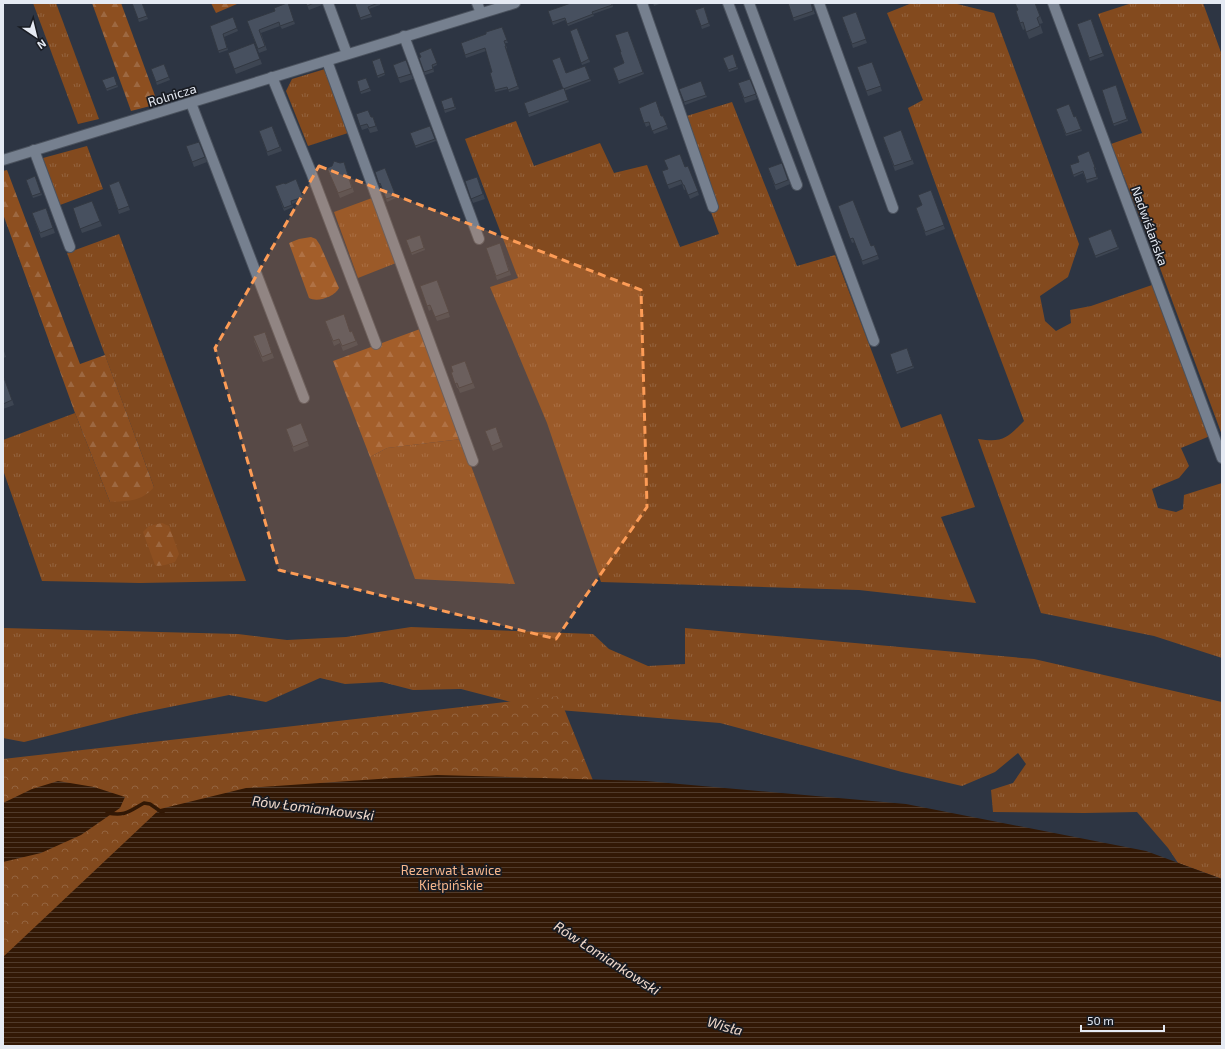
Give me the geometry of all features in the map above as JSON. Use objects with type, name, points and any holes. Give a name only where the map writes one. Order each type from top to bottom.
[{"type":"street","points":[[328,3],[347,54]]},
{"type":"street","points":[[477,3],[480,13]]},
{"type":"street","name":"Rolnicza","points":[[3,160],[515,3]]},
{"type":"street","points":[[642,3],[713,206]]},
{"type":"street","points":[[728,3],[797,186]]},
{"type":"street","points":[[749,3],[874,341]]},
{"type":"street","points":[[819,3],[893,208]]},
{"type":"street","name":"Nadwiślańska","points":[[1053,3],[1222,458]]},
{"type":"street","points":[[404,36],[479,239]]},
{"type":"street","points":[[327,60],[473,461]]},
{"type":"street","points":[[272,77],[311,172],[376,344]]},
{"type":"street","points":[[191,102],[304,398]]},
{"type":"street","points":[[34,150],[70,247]]},
{"type":"highlighted area","points":[[319,166],[641,290],[647,507],[556,639],[279,570],[215,348]]},
{"type":"green space","points":[[33,3],[56,3],[99,119],[78,124]]},
{"type":"green space","points":[[92,3],[121,3],[158,104],[131,111]]},
{"type":"green space","points":[[211,3],[237,3],[237,4],[216,13]]},
{"type":"green space","points":[[912,3],[953,3],[994,13],[1079,244],[1068,277],[1040,296],[1045,321],[1056,331],[1071,323],[1070,310],[1091,306],[1152,285],[1210,436],[1181,448],[1189,466],[1179,478],[1152,489],[1158,508],[1176,512],[1183,509],[1184,495],[1222,483],[1222,658],[1154,636],[1041,613],[978,439],[999,440],[1013,432],[1024,421],[908,108],[923,100],[887,13]]},
{"type":"green space","points":[[1132,3],[1203,3],[1222,55],[1222,435],[1160,268],[1111,144],[1142,133],[1098,14]]},
{"type":"green space","points":[[325,69],[348,133],[308,146],[286,91],[292,79]]},
{"type":"green space","points":[[732,102],[797,266],[835,255],[901,428],[941,414],[975,507],[941,517],[976,603],[859,590],[601,582],[547,423],[490,287],[518,278],[465,139],[516,121],[534,166],[600,143],[614,173],[647,165],[680,247],[719,234],[677,119]]},
{"type":"green space","points":[[87,146],[103,189],[60,205],[43,158]]},
{"type":"green space","points":[[7,170],[80,364],[105,355],[154,487],[144,496],[134,500],[110,502],[75,413],[3,214],[3,171]]},
{"type":"green space","points":[[372,198],[396,263],[358,278],[334,212]]},
{"type":"green space","points":[[119,234],[246,581],[140,583],[42,581],[3,470],[3,440],[75,413],[110,502],[154,487],[67,253]]},
{"type":"green space","points":[[311,237],[316,239],[320,245],[339,288],[334,294],[317,300],[309,298],[289,243],[299,239]]},
{"type":"green space","points":[[420,329],[461,439],[387,448],[370,457],[333,361]]},
{"type":"green space","points":[[461,439],[515,584],[415,579],[370,457],[387,448]]},
{"type":"green space","points":[[162,523],[169,526],[179,554],[175,562],[158,566],[155,565],[143,532],[149,526]]},
{"type":"green space","points":[[411,627],[593,634],[609,649],[648,666],[685,664],[685,628],[1034,659],[1222,702],[1222,879],[1178,863],[1168,848],[1137,812],[993,812],[991,790],[1013,783],[1026,764],[1018,753],[995,772],[962,786],[902,772],[720,723],[534,708],[461,689],[413,690],[382,682],[345,684],[320,678],[266,702],[229,695],[135,714],[24,742],[3,738],[3,628],[238,634],[287,640],[346,637]]},
{"type":"green space","name":"Rezerwat Ławice Kiełpińskie","points":[[559,696],[700,1046],[3,1046],[3,759]]},
{"type":"water","name":"Wisła","points":[[437,775],[646,781],[906,804],[1146,851],[1222,879],[1222,1046],[3,1046],[3,957],[160,809],[246,788]]},
{"type":"water","points":[[58,781],[94,787],[125,797],[120,808],[81,835],[41,853],[3,862],[3,803],[32,789]]},
{"type":"building","points":[[132,3],[142,3],[147,16],[138,19]]},
{"type":"building","points":[[287,3],[294,21],[280,26],[279,22],[259,30],[265,46],[258,49],[247,21],[275,11],[274,8]]},
{"type":"building","points":[[306,3],[314,3],[307,6]]},
{"type":"building","points":[[378,3],[368,7],[371,14],[360,18],[355,4]]},
{"type":"building","points":[[571,3],[611,3],[612,5],[592,12],[593,14],[567,24],[565,18],[552,22],[548,11]]},
{"type":"building","points":[[788,3],[811,3],[813,11],[793,18]]},
{"type":"building","points":[[1015,3],[1035,3],[1040,16],[1037,18],[1040,26],[1026,32],[1023,22],[1020,23],[1016,11],[1018,10]]},
{"type":"building","points":[[704,7],[709,23],[701,26],[695,10]]},
{"type":"building","points":[[856,12],[866,39],[852,44],[842,17]]},
{"type":"building","points":[[233,17],[237,28],[223,34],[227,48],[218,51],[210,26]]},
{"type":"building","points":[[1091,19],[1103,53],[1089,58],[1077,24]]},
{"type":"building","points":[[502,27],[507,40],[504,41],[505,46],[518,86],[508,90],[507,87],[495,90],[490,73],[492,72],[485,48],[465,55],[461,43]]},
{"type":"building","points":[[577,28],[589,59],[581,63],[570,31]]},
{"type":"building","points":[[628,31],[643,72],[618,81],[613,68],[624,63],[615,35]]},
{"type":"building","points":[[254,43],[260,59],[234,69],[228,53]]},
{"type":"building","points":[[431,48],[437,63],[432,65],[433,69],[424,72],[419,58],[421,57],[419,53]]},
{"type":"building","points":[[733,54],[737,67],[728,70],[723,58]]},
{"type":"building","points":[[560,57],[566,73],[585,66],[590,79],[563,89],[552,60]]},
{"type":"building","points":[[380,58],[385,73],[377,76],[372,61]]},
{"type":"building","points":[[406,60],[411,74],[398,78],[393,65]]},
{"type":"building","points":[[872,62],[881,86],[866,91],[857,67]]},
{"type":"building","points":[[164,64],[169,77],[156,82],[151,69]]},
{"type":"building","points":[[114,76],[117,85],[106,89],[102,80]]},
{"type":"building","points":[[366,78],[370,88],[360,92],[357,81]]},
{"type":"building","points":[[750,79],[756,94],[744,98],[738,83]]},
{"type":"building","points":[[701,81],[706,95],[684,102],[679,89]]},
{"type":"building","points":[[1116,85],[1127,119],[1113,124],[1102,90]]},
{"type":"building","points":[[564,88],[568,100],[528,114],[524,103]]},
{"type":"building","points":[[452,97],[455,107],[444,110],[441,101]]},
{"type":"building","points":[[656,101],[661,116],[663,116],[667,125],[652,131],[649,122],[644,123],[639,108]]},
{"type":"building","points":[[1069,104],[1081,129],[1066,134],[1056,109]]},
{"type":"building","points":[[368,110],[371,117],[373,117],[376,126],[369,128],[367,124],[360,126],[356,114]]},
{"type":"building","points":[[272,126],[280,147],[267,152],[259,131]]},
{"type":"building","points":[[430,126],[435,139],[415,146],[410,133]]},
{"type":"building","points":[[901,130],[912,160],[894,166],[883,137]]},
{"type":"building","points":[[199,142],[205,157],[192,162],[186,146]]},
{"type":"building","points":[[1089,151],[1097,177],[1086,180],[1083,171],[1073,175],[1070,165],[1079,162],[1077,156]]},
{"type":"building","points":[[680,154],[685,167],[688,166],[698,191],[688,195],[681,180],[667,185],[662,171],[668,169],[664,160]]},
{"type":"building","points":[[334,161],[340,163],[344,162],[352,188],[338,193],[327,168],[332,166]]},
{"type":"building","points":[[782,163],[788,180],[775,185],[768,168]]},
{"type":"building","points":[[385,168],[396,196],[386,199],[375,172]]},
{"type":"building","points":[[35,176],[41,193],[32,196],[26,180]]},
{"type":"building","points":[[477,177],[483,194],[471,199],[465,181]]},
{"type":"building","points":[[296,179],[303,197],[291,201],[292,205],[284,208],[275,186],[285,184]]},
{"type":"building","points":[[119,181],[129,206],[118,210],[109,185]]},
{"type":"building","points":[[931,190],[944,225],[925,232],[916,208],[922,205],[918,195]]},
{"type":"building","points":[[853,200],[871,246],[874,245],[878,255],[862,261],[853,238],[850,239],[838,206]]},
{"type":"building","points":[[92,201],[100,221],[80,229],[73,208]]},
{"type":"building","points":[[46,208],[53,228],[40,233],[32,213]]},
{"type":"building","points":[[1111,229],[1118,247],[1095,256],[1088,238]]},
{"type":"building","points":[[420,235],[424,248],[411,253],[406,240]]},
{"type":"building","points":[[500,243],[509,271],[496,276],[486,248]]},
{"type":"building","points":[[437,280],[449,312],[435,317],[430,305],[427,306],[420,286]]},
{"type":"building","points":[[344,314],[350,332],[352,331],[356,341],[342,346],[339,339],[333,341],[325,321]]},
{"type":"building","points":[[265,332],[272,353],[262,357],[253,336]]},
{"type":"building","points":[[907,348],[913,366],[896,372],[890,354]]},
{"type":"building","points":[[465,361],[473,383],[459,388],[457,383],[455,384],[451,372],[453,372],[451,366]]},
{"type":"building","points":[[3,375],[12,400],[3,404]]},
{"type":"building","points":[[301,423],[308,441],[293,447],[286,429]]},
{"type":"building","points":[[496,427],[501,442],[491,446],[485,431]]},
{"type":"waterway","name":"Rów Łomiankowski","points":[[107,813],[123,814],[144,803],[150,804],[163,813]]}]
